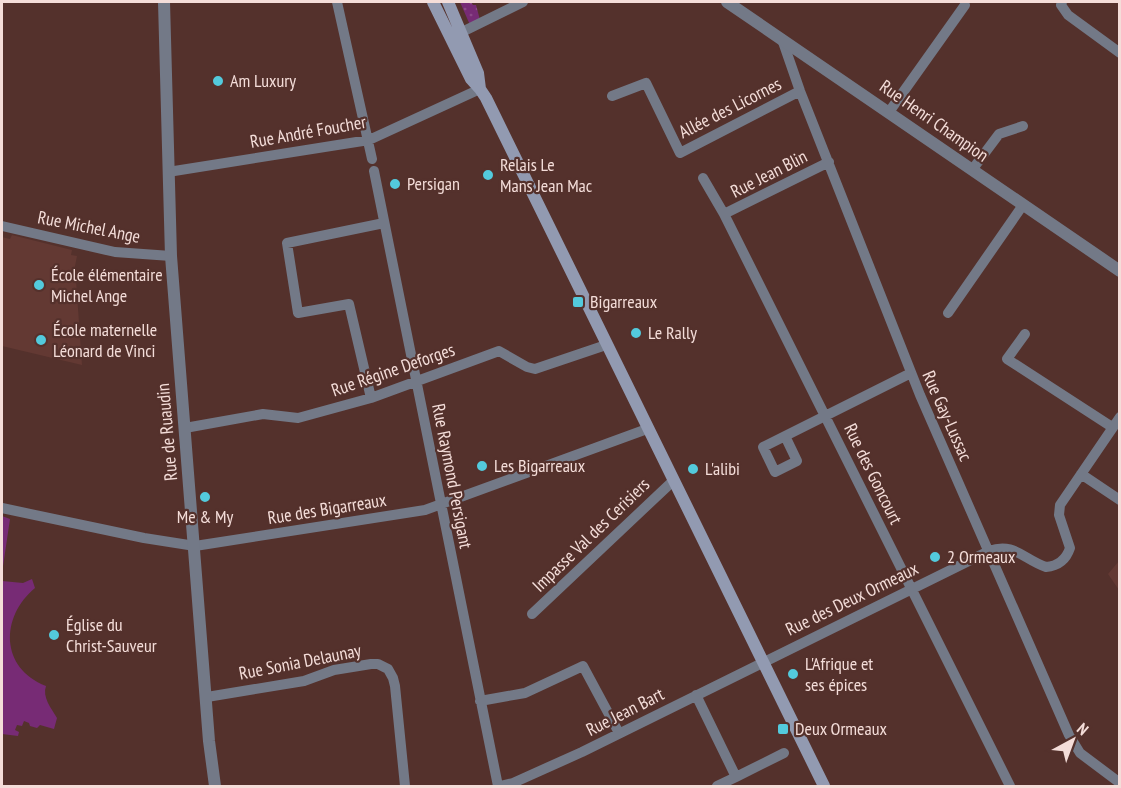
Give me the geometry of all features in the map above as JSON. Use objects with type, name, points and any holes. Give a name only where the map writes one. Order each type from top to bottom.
[{"type":"main road","points":[[433,2],[471,79],[480,88]]},
{"type":"main road","points":[[447,2],[478,73],[480,88],[825,786]]},
{"type":"street","name":"Rue de Ruaudin","points":[[164,2],[171,256],[209,741],[215,786]]},
{"type":"street","points":[[338,2],[372,159]]},
{"type":"street","points":[[460,33],[523,2]]},
{"type":"street","name":"Rue Henri Champion","points":[[727,2],[1119,271]]},
{"type":"street","points":[[1062,2],[1061,5],[1068,15],[1119,53]]},
{"type":"street","points":[[889,112],[965,6]]},
{"type":"street","name":"Rue Gay-Lussac","points":[[782,39],[800,91],[910,373],[1069,735],[1080,753],[1119,783]]},
{"type":"street","name":"Allée des Licornes","points":[[612,96],[646,83],[680,153],[800,91]]},
{"type":"street","name":"Rue André Foucher","points":[[168,172],[369,140],[480,88]]},
{"type":"street","points":[[972,170],[999,134],[1023,126]]},
{"type":"street","name":"Rue Jean Blin","points":[[724,214],[829,162]]},
{"type":"street","name":"Rue Raymond Persigant","points":[[374,171],[440,506],[499,786]]},
{"type":"street","name":"Rue des Goncourt","points":[[703,178],[724,214],[1010,786]]},
{"type":"street","points":[[948,313],[1023,205]]},
{"type":"street","points":[[371,398],[349,304],[298,313],[287,243],[384,223]]},
{"type":"street","name":"Rue Michel Ange","points":[[2,226],[115,252],[171,256]]},
{"type":"street","points":[[1025,333],[1007,359],[1112,427]]},
{"type":"street","name":"Rue Régine Deforges","points":[[185,428],[263,414],[298,418],[371,398],[499,351],[535,369],[606,345]]},
{"type":"street","points":[[784,436],[910,373]]},
{"type":"street","points":[[989,551],[1000,547],[1010,548],[1023,557],[1046,567],[1053,567],[1062,561],[1070,548],[1059,515],[1060,505],[1119,417]]},
{"type":"street","name":"Rue des Bigarreaux","points":[[2,508],[144,538],[195,546],[425,510],[647,429]]},
{"type":"street","points":[[1081,474],[1119,500]]},
{"type":"street","name":"Impasse Val des Cerisiers","points":[[532,614],[673,481]]},
{"type":"street","name":"Rue des Deux Ormeaux","points":[[763,662],[989,551]]},
{"type":"street","name":"Rue Jean Bart","points":[[499,786],[524,778],[763,662]]},
{"type":"street","name":"Rue Sonia Delaunay","points":[[207,697],[304,681],[334,670],[356,666],[371,664],[383,666],[391,674],[395,686],[405,786]]},
{"type":"street","points":[[480,701],[525,693],[583,666],[619,733]]},
{"type":"street","points":[[696,695],[735,777]]},
{"type":"street","points":[[717,786],[784,753]]},
{"type":"shaded area","points":[[460,2],[471,2],[476,5],[480,20],[470,25]]},
{"type":"shaded area","name":"École élémentaire Michel Ange","points":[[12,235],[72,250],[71,255],[77,256],[75,266],[82,365],[2,346],[2,237],[10,239]]},
{"type":"shaded area","points":[[2,516],[10,519],[2,573]]},
{"type":"shaded area","points":[[1119,561],[1119,590],[1108,574]]},
{"type":"shaded area","points":[[32,579],[35,588],[15,613],[10,641],[13,655],[20,667],[31,678],[46,686],[46,698],[57,718],[54,729],[40,725],[37,728],[24,721],[22,726],[17,725],[15,730],[19,732],[18,736],[2,734],[2,581],[23,583]]},
{"type":"place","name":"Am Luxury","points":[[218,81]]},
{"type":"place","name":"Relais Le Mans Jean Mac","points":[[488,175]]},
{"type":"place","name":"Persigan","points":[[395,184]]},
{"type":"place","name":"École élémentaire Michel Ange","points":[[39,285]]},
{"type":"place","name":"Bigarreaux","points":[[578,302]]},
{"type":"place","name":"Le Rally","points":[[636,333]]},
{"type":"place","name":"École maternelle Léonard de Vinci","points":[[41,340]]},
{"type":"place","name":"Les Bigarreaux","points":[[482,466]]},
{"type":"place","name":"L'alibi","points":[[693,469]]},
{"type":"place","name":"Me & My","points":[[205,497]]},
{"type":"place","name":"2 Ormeaux","points":[[935,557]]},
{"type":"place","name":"Église du Christ-Sauveur","points":[[54,635]]},
{"type":"place","name":"L'Afrique et ses épices","points":[[793,674]]},
{"type":"place","name":"Deux Ormeaux","points":[[783,729]]}]
